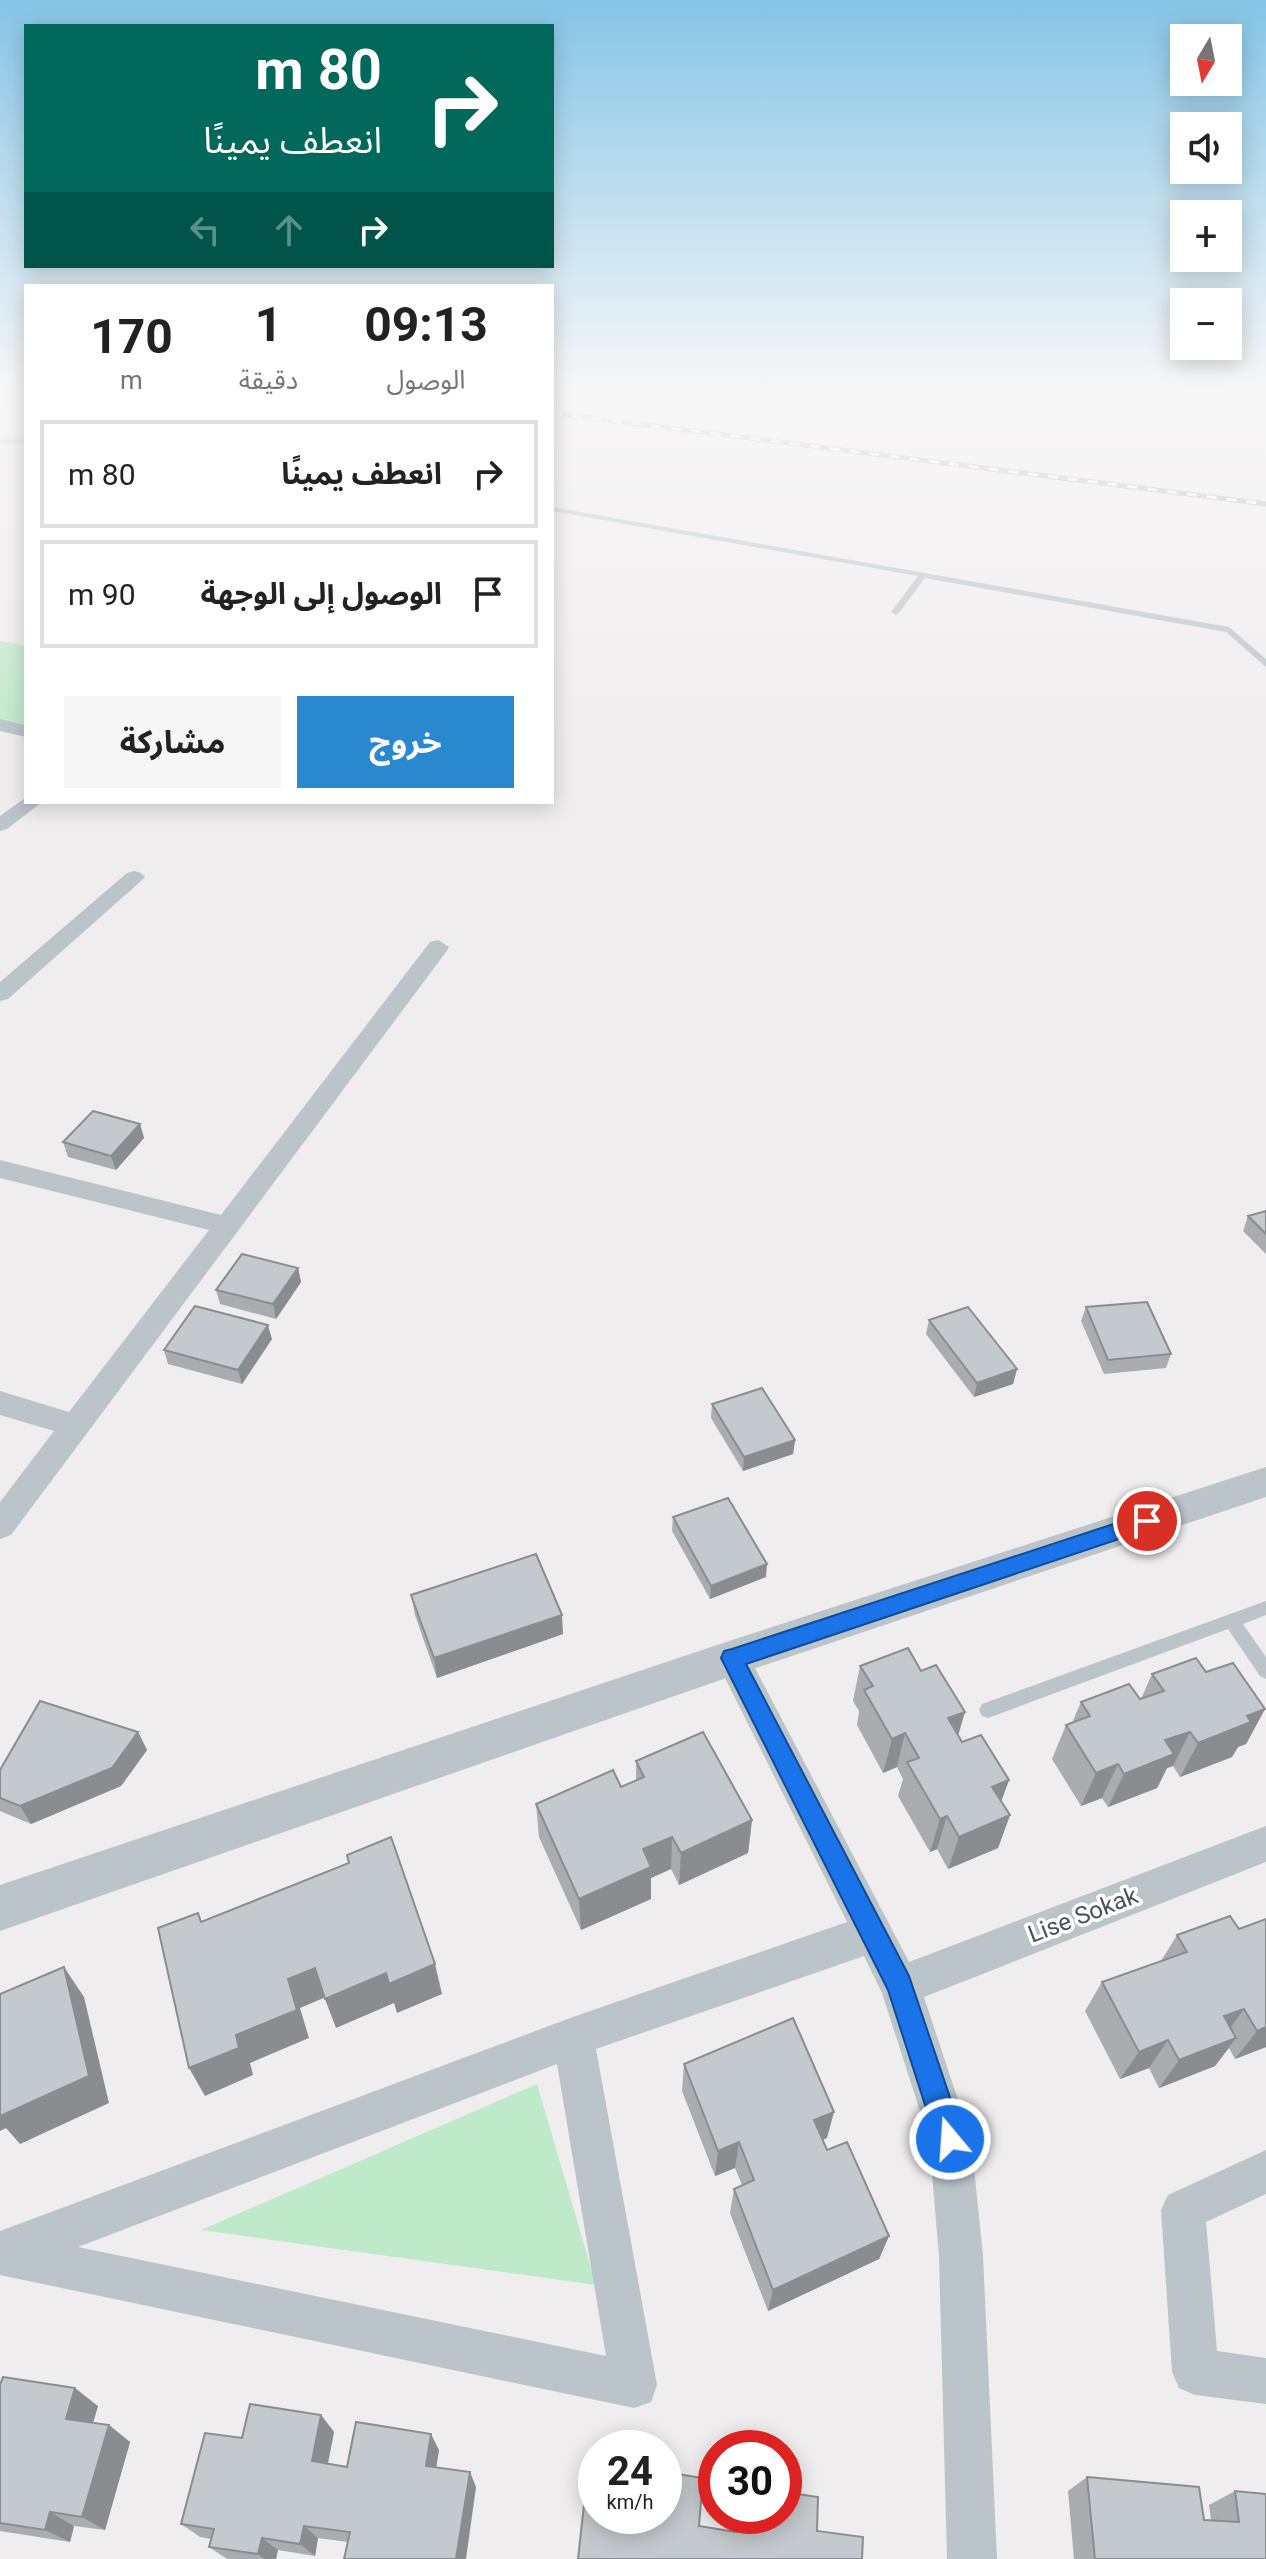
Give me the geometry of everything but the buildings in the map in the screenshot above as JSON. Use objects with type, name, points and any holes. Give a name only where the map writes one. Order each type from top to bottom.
[{"type":"street","points":[[0,725],[24,731]]},
{"type":"street","points":[[0,825],[29,804]]},
{"type":"street","points":[[0,994],[134,877]]},
{"type":"street","points":[[0,1526],[438,947]]},
{"type":"street","points":[[0,1169],[225,1225]]},
{"type":"street","points":[[0,1403],[76,1426]]},
{"type":"street","points":[[0,1908],[732,1658],[1266,1482]]},
{"type":"street","points":[[732,1658],[900,1986],[950,2139],[961,2256],[972,2559]]},
{"type":"street","name":"Lise Sokak","points":[[900,1986],[1266,1844]]},
{"type":"street","points":[[2,2253],[573,2037],[873,1933]]},
{"type":"street","points":[[2,2253],[634,2385],[573,2037]]},
{"type":"street","points":[[1266,2172],[1183,2210],[1195,2372],[1266,2381]]},
{"type":"lane","points":[[566,511],[1229,630],[1266,664]]},
{"type":"lane","points":[[895,612],[923,575]]},
{"type":"lane","points":[[988,1710],[1266,1608]]},
{"type":"lane","points":[[1231,1620],[1266,1671]]},
{"type":"green space","points":[[0,641],[24,646],[24,725],[0,719]]},
{"type":"green space","points":[[537,2084],[596,2285],[201,2230]]},
{"type":"route","points":[[950,2139],[900,1986],[732,1658],[1147,1521]]}]
